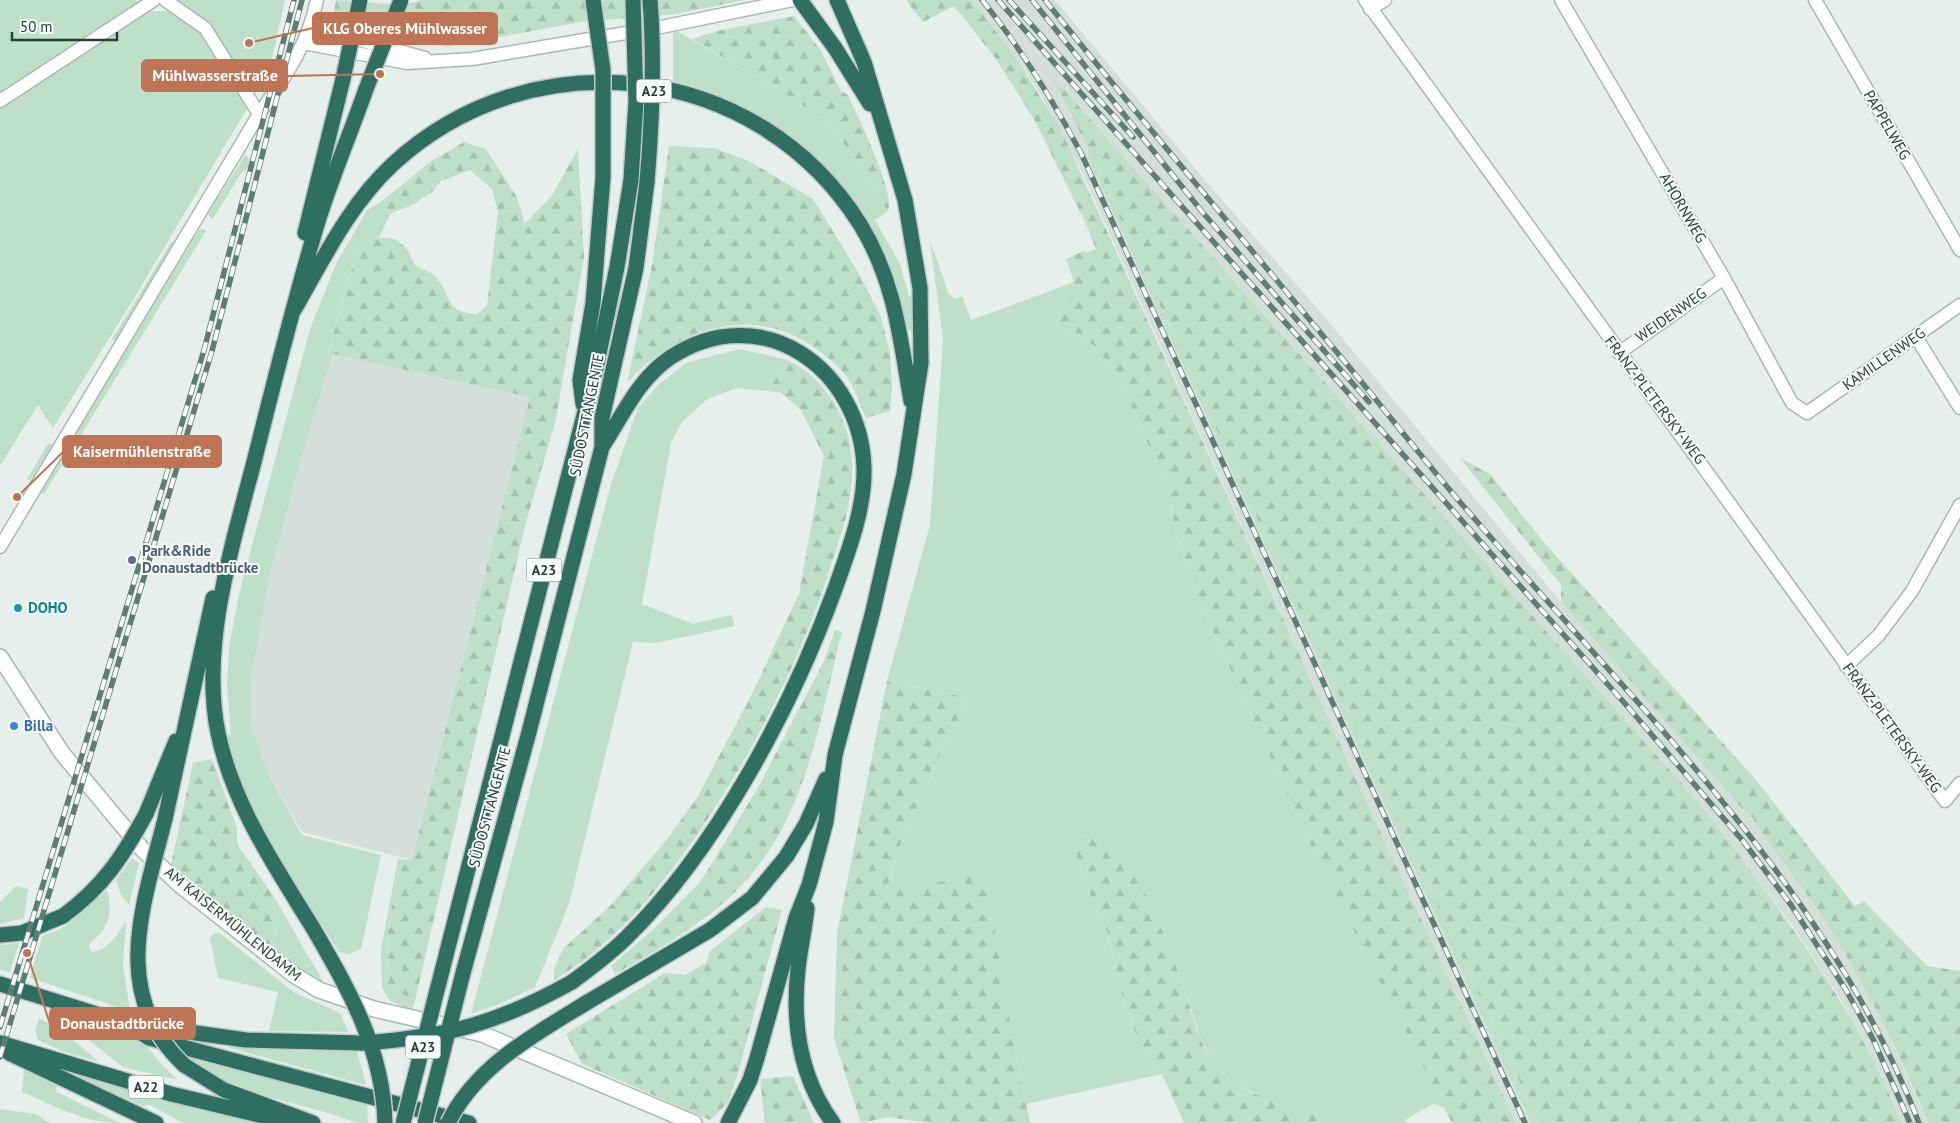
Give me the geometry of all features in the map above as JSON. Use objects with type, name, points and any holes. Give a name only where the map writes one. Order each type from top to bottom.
[{"type":"highway","points":[[294,310],[306,228],[343,80],[360,0]]},
{"type":"highway","points":[[385,1123],[380,1076],[370,1038],[346,985],[274,865],[246,813],[228,768],[218,733],[213,697],[212,662],[230,556],[319,218],[401,0]]},
{"type":"highway","points":[[584,413],[580,380],[593,303],[603,177],[603,70],[593,0]]},
{"type":"highway","name":"SÜDOSTTANGENTE","points":[[403,1123],[584,413],[617,267],[631,180],[636,101],[633,0]]},
{"type":"highway","name":"SÜDOSTTANGENTE","points":[[424,1123],[529,732],[602,447],[602,418],[636,268],[647,182],[654,102],[654,38],[650,0]]},
{"type":"highway","points":[[800,0],[835,48],[881,122]]},
{"type":"highway","points":[[730,1120],[758,1058],[796,918],[809,885],[826,822],[835,755],[873,611],[904,474],[914,416],[922,348],[918,268],[904,193],[864,62],[837,0]]},
{"type":"highway","points":[[294,310],[356,206],[391,166],[430,135],[470,111],[509,95],[545,86],[587,82],[646,85],[695,96],[727,108],[760,126],[791,148],[824,178],[838,194],[867,238],[889,287],[899,324],[914,416]]},
{"type":"highway","points":[[0,984],[125,1023],[246,1040],[361,1043],[453,1032],[489,1022],[572,982],[606,956],[651,912],[710,835],[745,778],[779,715],[827,610],[856,522],[864,470],[858,433],[848,403],[838,385],[805,354],[786,344],[766,338],[743,336],[708,340],[671,357],[642,384],[602,447]]},
{"type":"highway","points":[[230,556],[213,595],[189,705],[180,760],[141,921],[138,946],[138,977],[144,1005],[155,1031],[172,1054],[184,1065],[224,1090],[312,1123]]},
{"type":"highway","points":[[0,935],[22,933],[63,916],[81,902],[117,864],[146,814],[189,705]]},
{"type":"highway","points":[[448,1123],[461,1100],[485,1073],[520,1044],[710,930],[752,898],[776,872],[796,842],[813,809],[835,755]]},
{"type":"highway","points":[[809,885],[798,969],[797,1021],[805,1069],[822,1105],[834,1123]]},
{"type":"highway","points":[[125,1023],[149,1038],[469,1123]]},
{"type":"highway","name":"A22","points":[[0,1043],[187,1098],[293,1123]]},
{"type":"highway","points":[[0,1048],[151,1120]]},
{"type":"street","points":[[0,102],[154,0]]},
{"type":"street","points":[[165,0],[205,28],[259,114]]},
{"type":"street","points":[[0,547],[259,114],[295,60],[311,27],[317,0]]},
{"type":"street","points":[[304,43],[407,63],[472,59],[638,31],[793,0]]},
{"type":"street","points":[[1367,5],[1385,0]]},
{"type":"street","name":"AHORNWEG","points":[[1561,0],[1724,278],[1792,403],[1807,413]]},
{"type":"street","name":"PAPPELWEG","points":[[1815,0],[1960,250]]},
{"type":"street","name":"FRANZ-PLETERSKY-WEG","points":[[1367,5],[1619,353],[1732,505],[1846,666],[1945,801],[1960,783]]},
{"type":"street","points":[[311,27],[439,61]]},
{"type":"street","name":"WEIDENWEG","points":[[1619,353],[1724,278]]},
{"type":"street","name":"KAMILLENWEG","points":[[1807,413],[1960,305]]},
{"type":"street","points":[[1916,337],[1960,408]]},
{"type":"street","points":[[1846,666],[1878,636],[1912,591],[1960,505]]},
{"type":"street","name":"AM KAISERMÜHLENDAMM","points":[[0,657],[62,753],[141,848],[180,885],[294,975],[319,990],[374,1009],[482,1034],[694,1123]]},
{"type":"shaded area","points":[[972,0],[1055,0],[1209,185],[1318,309],[1561,602],[1745,812],[1754,819],[1754,822],[1830,928],[1847,956],[1879,1013],[1928,1123],[1901,1123],[1892,1101],[1841,1000],[1792,925],[1700,804],[1053,77],[1087,146],[1089,160],[1531,1123],[1516,1123],[1361,790],[1082,172],[1041,95],[1016,58]]},
{"type":"shaded area","points":[[333,352],[530,397],[412,860],[302,832],[271,780],[250,722],[250,683],[270,574],[301,459]]},
{"type":"green space","points":[[0,0],[136,0],[139,6],[0,97]]},
{"type":"green space","points":[[171,0],[285,0],[271,63],[259,88],[248,82],[209,23]]},
{"type":"green space","points":[[336,0],[400,4],[421,0],[745,0],[676,14],[581,22],[446,47],[339,17],[334,12]]},
{"type":"green space","points":[[906,0],[972,0],[1016,58],[1061,130],[1361,790],[1516,1123],[1452,1123],[1309,842],[1205,614],[1177,539],[1167,487],[1120,381],[1093,345],[1074,331],[1056,325],[1074,282],[1066,259],[1083,251],[1086,253],[1096,249],[1087,226],[1035,121],[996,59],[954,6],[923,22]]},
{"type":"green space","points":[[152,11],[171,11],[199,27],[248,107],[130,305],[53,428],[38,405],[0,466],[0,107],[122,26]]},
{"type":"green space","points":[[794,16],[821,51],[841,91],[848,95],[881,171],[889,201],[888,211],[856,159],[829,123],[783,92],[692,39],[717,31]]},
{"type":"green space","points":[[673,29],[783,92],[829,123],[856,159],[888,211],[875,220],[900,264],[909,296],[912,297],[914,330],[907,330],[898,296],[874,235],[858,208],[816,159],[790,138],[732,102],[713,94],[673,85]]},
{"type":"green space","points":[[1051,75],[1700,804],[1812,956],[1861,1037],[1901,1123],[1539,1123],[1268,542],[1087,146]]},
{"type":"green space","points":[[464,142],[486,149],[517,197],[525,224],[553,194],[578,149],[584,257],[555,423],[525,526],[415,1001],[386,984],[388,929],[400,862],[412,860],[530,397],[328,353],[358,247],[378,239],[391,238],[402,244],[415,265],[435,276],[454,307],[466,313],[477,314],[487,306],[498,211],[492,189],[470,170],[441,181],[432,192],[414,204],[390,214],[381,202],[430,162]]},
{"type":"green space","points":[[669,146],[714,148],[749,161],[813,199],[858,272],[881,317],[890,352],[892,387],[890,411],[866,418],[850,382],[836,365],[816,349],[792,335],[767,327],[741,325],[716,328],[691,336],[668,348],[646,364],[627,383],[652,265]]},
{"type":"green space","points":[[1087,146],[1268,542],[1539,1123],[1531,1123],[1089,160]]},
{"type":"green space","points":[[245,155],[253,163],[240,175],[213,219],[208,214]]},
{"type":"green space","points":[[381,202],[390,214],[379,238],[358,247],[328,352],[333,352],[301,459],[270,574],[250,683],[250,722],[271,780],[302,835],[381,855],[361,949],[349,954],[339,952],[289,874],[246,794],[235,766],[227,736],[231,735],[227,685],[229,647],[239,594],[310,329],[336,264],[367,210]]},
{"type":"green space","points":[[203,229],[206,231],[78,440],[73,437],[199,230]]},
{"type":"green space","points":[[172,241],[175,243],[115,341],[112,339]]},
{"type":"green space","points":[[930,241],[949,294],[956,299],[962,296],[971,320],[1074,282],[1056,325],[1074,331],[1093,345],[1120,381],[1167,487],[1177,539],[1205,614],[1309,842],[1445,1107],[1433,1104],[1405,1120],[1407,1123],[1342,1123],[1272,1102],[1232,1082],[1214,1065],[1201,1039],[1182,983],[1147,897],[1084,827],[1075,850],[1090,894],[1108,934],[1121,992],[1138,1040],[1162,1074],[1026,1104],[1012,1035],[886,891],[901,841],[931,780],[933,769],[969,698],[887,681],[930,525],[943,340]]},
{"type":"green space","points":[[740,349],[788,360],[768,391],[736,388],[706,400],[682,422],[671,443],[642,604],[693,624],[731,615],[735,626],[656,643],[633,642],[569,904],[535,987],[502,1003],[471,1014],[611,484],[638,408],[659,384],[688,362]]},
{"type":"green space","points":[[788,360],[814,378],[833,401],[846,429],[852,460],[850,498],[847,511],[841,535],[818,602],[801,647],[780,693],[757,738],[705,824],[677,863],[627,922],[580,963],[554,980],[554,968],[564,948],[610,906],[664,843],[697,798],[753,692],[799,594],[824,456],[801,410],[781,393],[768,391]]},
{"type":"green space","points":[[48,444],[53,444],[30,481],[27,479]]},
{"type":"green space","points":[[69,444],[74,446],[44,494],[40,491]]},
{"type":"green space","points":[[1460,458],[1490,474],[1541,539],[1756,780],[1855,906],[1864,901],[1927,966],[1960,971],[1960,1123],[1928,1123],[1907,1073],[1858,976],[1831,930],[1754,822],[1754,819],[1745,812],[1561,602],[1561,585]]},
{"type":"green space","points":[[835,630],[842,632],[810,760],[786,821],[770,850],[736,891],[704,918],[687,931],[615,974],[611,966],[657,926],[701,881],[759,786],[824,661]]},
{"type":"green space","points":[[887,681],[969,698],[933,769],[931,780],[901,841],[886,891],[985,874],[1012,1035],[1030,1123],[930,1123],[888,1117],[861,1123],[834,1039],[837,933]]},
{"type":"green space","points":[[212,759],[237,828],[237,844],[274,897],[275,950],[171,864],[193,763]]},
{"type":"green space","points":[[1084,826],[1117,850],[1140,884],[1170,949],[1200,1037],[1213,1062],[1222,1073],[1233,1082],[1259,1096],[1342,1123],[1184,1123],[1162,1074],[1138,1040],[1121,992],[1108,934],[1090,894],[1075,850]]},
{"type":"green space","points":[[132,858],[139,863],[129,905],[121,895],[116,880]]},
{"type":"green space","points":[[398,859],[412,860],[400,862],[388,929],[386,984],[415,1001],[411,1010],[390,1001],[382,988],[381,950]]},
{"type":"green space","points":[[16,886],[28,889],[24,918],[0,924],[0,902]]},
{"type":"green space","points":[[107,890],[110,906],[108,920],[102,932],[90,943],[89,948],[92,952],[108,945],[126,921],[123,965],[130,1011],[30,978],[42,936],[60,929],[72,921]]},
{"type":"green space","points":[[274,897],[324,983],[312,978],[275,950]]},
{"type":"green space","points":[[766,907],[782,910],[738,1073],[728,1103],[710,1120],[582,1064],[566,1034],[665,973],[685,975],[706,963],[710,951]]},
{"type":"green space","points":[[218,932],[295,993],[340,1013],[349,1032],[269,1031],[278,992],[218,978],[210,937]]},
{"type":"green space","points":[[19,943],[10,972],[0,970],[0,945]]},
{"type":"green space","points":[[42,1011],[145,1043],[161,1064],[178,1080],[123,1067],[68,1024]]},
{"type":"green space","points":[[39,1018],[63,1031],[99,1062],[62,1051],[38,1040],[35,1031]]},
{"type":"green space","points":[[229,1045],[304,1051],[357,1050],[366,1085],[227,1047]]},
{"type":"green space","points":[[182,1052],[367,1102],[368,1123],[357,1123],[243,1088],[201,1067]]},
{"type":"green space","points":[[68,1069],[253,1123],[183,1123],[150,1105],[144,1106],[67,1073]]},
{"type":"green space","points":[[24,1070],[57,1086],[55,1091],[120,1123],[82,1117],[22,1092]]},
{"type":"green space","points":[[793,1076],[814,1123],[765,1123],[760,1079]]},
{"type":"green space","points":[[0,1109],[36,1114],[50,1123],[0,1123]]},
{"type":"railway","points":[[0,1027],[204,350],[294,0]]},
{"type":"railway","points":[[0,1057],[212,351],[302,0]]},
{"type":"railway","points":[[982,0],[1035,74],[1081,153],[1525,1123]]},
{"type":"railway","points":[[998,0],[1628,707],[1743,841],[1791,905],[1846,990],[1873,1039],[1910,1123]]},
{"type":"railway","points":[[1009,0],[1133,137]]},
{"type":"railway","points":[[1032,0],[1204,214],[1369,402]]},
{"type":"railway","points":[[1045,0],[1460,502],[1666,734],[1726,806],[1783,880],[1835,957],[1881,1038],[1919,1123]]},
{"type":"place","name":"KLG Oberes Mühlwasser","points":[[249,43]]},
{"type":"place","name":"Mühlwasserstraße","points":[[380,74]]},
{"type":"place","name":"Kaisermühlenstraße","points":[[17,497]]},
{"type":"place","name":"Park&Ride Donaustadtbrücke","points":[[132,560]]},
{"type":"place","name":"DOHO","points":[[18,608]]},
{"type":"place","name":"Billa","points":[[14,726]]},
{"type":"place","name":"Donaustadtbrücke","points":[[27,953]]}]
